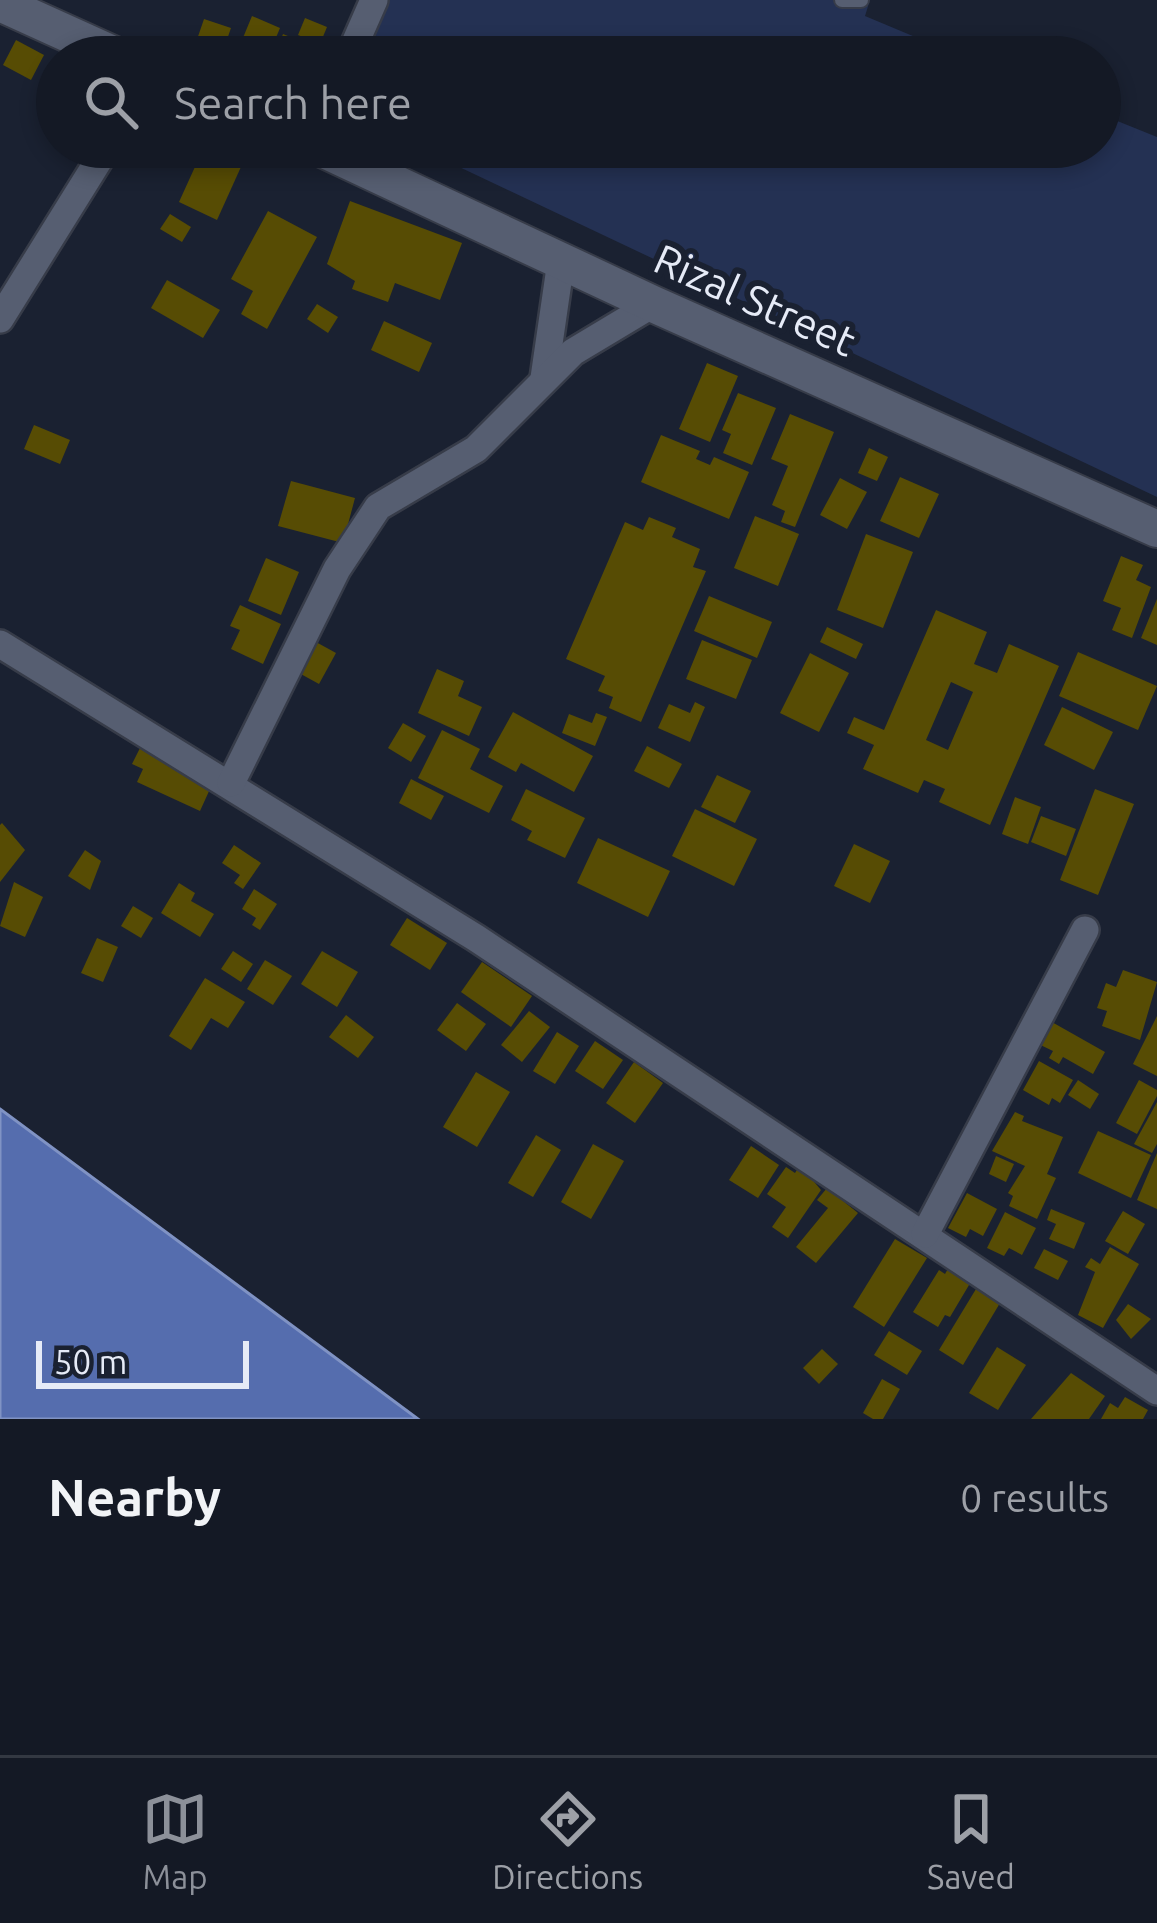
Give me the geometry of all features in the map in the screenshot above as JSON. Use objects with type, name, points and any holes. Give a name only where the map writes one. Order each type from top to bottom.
[{"type":"main road","points":[[0,3],[72,36]]},
{"type":"main road","name":"Rizal Street","points":[[363,168],[653,304],[1157,529]]},
{"type":"street","points":[[358,36],[374,0]]},
{"type":"street","points":[[0,319],[93,168]]},
{"type":"street","points":[[544,378],[561,261]]},
{"type":"street","points":[[231,783],[361,528],[394,494],[476,449],[574,352],[653,304]]},
{"type":"street","points":[[0,644],[231,783],[723,1097],[1157,1391]]},
{"type":"street","points":[[925,1234],[1085,929]]},
{"type":"lane","points":[[842,0],[861,0]]},
{"type":"shaded area","points":[[383,0],[870,0],[865,16],[913,36],[366,36]]},
{"type":"shaded area","points":[[1121,122],[1157,137],[1157,497],[461,168],[1121,168]]},
{"type":"water","points":[[0,1109],[418,1419],[0,1419]]},
{"type":"building","points":[[252,16],[280,28],[277,36],[244,36]]},
{"type":"building","points":[[305,18],[327,27],[323,36],[298,35]]},
{"type":"building","points":[[204,19],[231,28],[228,36],[198,36]]},
{"type":"building","points":[[16,40],[36,51],[31,80],[3,65]]},
{"type":"building","points":[[194,168],[240,168],[217,220],[179,202]]},
{"type":"building","points":[[350,201],[462,243],[440,300],[395,283],[388,302],[352,289],[355,281],[327,264]]},
{"type":"building","points":[[268,211],[317,237],[267,329],[241,314],[253,291],[231,279]]},
{"type":"building","points":[[170,214],[191,227],[182,242],[160,229]]},
{"type":"building","points":[[167,280],[220,310],[203,338],[151,308]]},
{"type":"building","points":[[317,304],[338,317],[328,333],[307,319]]},
{"type":"building","points":[[384,321],[432,343],[419,372],[371,350]]},
{"type":"building","points":[[707,363],[738,376],[710,442],[679,429]]},
{"type":"building","points":[[738,393],[776,408],[752,465],[723,453],[731,434],[722,430]]},
{"type":"building","points":[[790,414],[834,432],[795,527],[781,522],[785,511],[772,505],[788,466],[771,459]]},
{"type":"building","points":[[34,425],[70,440],[60,464],[24,449]]},
{"type":"building","points":[[661,435],[700,451],[696,459],[710,465],[714,457],[749,472],[729,519],[641,482]]},
{"type":"building","points":[[869,448],[888,457],[877,481],[858,473]]},
{"type":"building","points":[[900,477],[939,494],[919,538],[880,521]]},
{"type":"building","points":[[840,478],[867,492],[847,529],[820,515]]},
{"type":"building","points":[[291,481],[355,498],[343,543],[278,526]]},
{"type":"building","points":[[755,516],[799,534],[778,586],[734,568]]},
{"type":"building","points":[[649,517],[676,528],[672,537],[700,549],[693,567],[706,571],[641,722],[609,708],[613,697],[598,691],[605,676],[566,659],[625,522],[643,530]]},
{"type":"building","points":[[866,534],[913,552],[883,628],[837,610]]},
{"type":"building","points":[[1121,556],[1143,565],[1136,580],[1151,587],[1132,638],[1112,630],[1121,608],[1103,601]]},
{"type":"building","points":[[266,558],[299,572],[281,615],[248,601]]},
{"type":"building","points":[[709,596],[772,622],[757,658],[694,631]]},
{"type":"building","points":[[1157,599],[1157,645],[1141,638]]},
{"type":"building","points":[[240,605],[281,624],[263,664],[231,649],[240,630],[230,626]]},
{"type":"building","points":[[936,610],[987,632],[974,664],[997,673],[1009,644],[1059,666],[990,825],[939,802],[945,789],[924,780],[918,793],[863,769],[874,745],[847,733],[854,717],[884,730]],"holes":[[[951,682],[973,692],[948,750],[926,740]]]},
{"type":"building","points":[[827,627],[863,644],[856,659],[820,642]]},
{"type":"building","points":[[702,640],[752,660],[736,699],[686,679]]},
{"type":"building","points":[[316,642],[336,653],[319,684],[299,673]]},
{"type":"building","points":[[1078,652],[1157,686],[1138,730],[1059,696]]},
{"type":"building","points":[[810,653],[849,673],[819,732],[780,713]]},
{"type":"building","points":[[437,669],[464,681],[458,696],[482,707],[469,736],[418,713]]},
{"type":"building","points":[[695,702],[705,707],[690,742],[658,728],[669,704],[690,713]]},
{"type":"building","points":[[1062,707],[1113,732],[1094,770],[1044,745]]},
{"type":"building","points":[[513,712],[593,756],[574,792],[521,763],[516,772],[488,757]]},
{"type":"building","points":[[596,713],[607,717],[595,746],[562,733],[569,714],[592,723]]},
{"type":"building","points":[[403,723],[426,736],[411,762],[388,748]]},
{"type":"building","points":[[442,730],[480,749],[470,769],[503,786],[489,813],[418,778]]},
{"type":"building","points":[[142,744],[215,778],[200,811],[137,782],[143,769],[132,764]]},
{"type":"building","points":[[647,746],[682,764],[669,788],[634,771]]},
{"type":"building","points":[[717,775],[751,791],[735,823],[701,807]]},
{"type":"building","points":[[411,779],[444,796],[431,820],[399,803]]},
{"type":"building","points":[[526,789],[585,818],[565,858],[527,840],[532,831],[511,820]]},
{"type":"building","points":[[1095,789],[1134,804],[1098,895],[1060,880]]},
{"type":"building","points":[[1015,797],[1041,807],[1028,844],[1002,834]]},
{"type":"building","points":[[695,809],[757,839],[734,886],[672,856]]},
{"type":"building","points":[[1041,816],[1076,829],[1066,856],[1031,842]]},
{"type":"building","points":[[0,825],[25,850],[0,882]]},
{"type":"building","points":[[598,838],[670,871],[648,917],[577,883]]},
{"type":"building","points":[[854,844],[890,861],[870,903],[834,886]]},
{"type":"building","points":[[234,845],[261,863],[243,889],[234,883],[240,875],[222,863]]},
{"type":"building","points":[[85,850],[101,861],[90,890],[68,876]]},
{"type":"building","points":[[14,882],[43,897],[25,937],[0,926]]},
{"type":"building","points":[[179,883],[195,893],[191,901],[214,914],[200,937],[161,913]]},
{"type":"building","points":[[254,889],[277,904],[260,930],[252,925],[256,918],[242,909]]},
{"type":"building","points":[[133,906],[153,918],[141,938],[121,926]]},
{"type":"building","points":[[407,918],[447,943],[430,970],[390,945]]},
{"type":"building","points":[[97,938],[118,947],[103,982],[81,973]]},
{"type":"building","points":[[233,951],[253,964],[241,982],[221,969]]},
{"type":"building","points":[[322,951],[358,972],[337,1007],[301,984]]},
{"type":"building","points":[[265,960],[292,976],[273,1005],[247,989]]},
{"type":"building","points":[[482,962],[532,996],[511,1027],[461,992]]},
{"type":"building","points":[[1123,970],[1157,982],[1140,1040],[1102,1026],[1107,1011],[1097,1008],[1106,983],[1116,987]]},
{"type":"building","points":[[205,978],[245,1002],[228,1028],[211,1018],[191,1050],[169,1036]]},
{"type":"building","points":[[457,1003],[486,1024],[466,1051],[437,1030]]},
{"type":"building","points":[[529,1011],[550,1027],[522,1062],[501,1045]]},
{"type":"building","points":[[346,1015],[374,1037],[358,1058],[329,1037]]},
{"type":"building","points":[[1157,1016],[1157,1076],[1133,1064]]},
{"type":"building","points":[[1043,1017],[1105,1052],[1093,1074],[1063,1057],[1059,1064],[1049,1058],[1053,1051],[1030,1040]]},
{"type":"building","points":[[557,1032],[579,1046],[555,1084],[533,1071]]},
{"type":"building","points":[[595,1041],[623,1060],[603,1089],[575,1071]]},
{"type":"building","points":[[1039,1061],[1073,1080],[1060,1103],[1052,1098],[1049,1105],[1023,1090]]},
{"type":"building","points":[[634,1062],[663,1083],[635,1123],[606,1103]]},
{"type":"building","points":[[476,1072],[510,1092],[477,1147],[443,1127]]},
{"type":"building","points":[[1078,1080],[1099,1094],[1090,1109],[1068,1095]]},
{"type":"building","points":[[1139,1080],[1157,1090],[1157,1096],[1137,1134],[1116,1123]]},
{"type":"building","points":[[1157,1102],[1157,1144],[1152,1153],[1134,1144]]},
{"type":"building","points":[[1015,1112],[1024,1116],[1022,1121],[1063,1137],[1047,1174],[1056,1178],[1037,1219],[1009,1206],[1013,1196],[1008,1193],[1025,1166],[992,1151]]},
{"type":"building","points":[[1098,1131],[1151,1155],[1131,1198],[1078,1173]]},
{"type":"building","points":[[536,1135],[561,1150],[533,1197],[508,1183]]},
{"type":"building","points":[[593,1144],[624,1161],[591,1219],[561,1202]]},
{"type":"building","points":[[751,1146],[779,1165],[758,1198],[729,1180]]},
{"type":"building","points":[[1157,1153],[1157,1209],[1137,1200]]},
{"type":"building","points":[[996,1156],[1014,1164],[1006,1182],[989,1174]]},
{"type":"building","points":[[800,1165],[821,1190],[788,1238],[772,1227],[786,1207],[767,1194],[786,1167],[795,1173]]},
{"type":"building","points":[[827,1188],[858,1213],[816,1263],[796,1247],[828,1208],[817,1200]]},
{"type":"building","points":[[967,1193],[997,1209],[983,1236],[970,1229],[966,1237],[948,1228]]},
{"type":"building","points":[[1051,1209],[1085,1223],[1074,1249],[1049,1239],[1056,1224],[1047,1220]]},
{"type":"building","points":[[1123,1211],[1145,1224],[1128,1254],[1105,1241]]},
{"type":"building","points":[[1005,1212],[1036,1228],[1022,1255],[1009,1248],[1004,1256],[987,1248]]},
{"type":"building","points":[[895,1239],[927,1258],[884,1327],[853,1307]]},
{"type":"building","points":[[1110,1247],[1139,1264],[1103,1328],[1078,1315],[1095,1272],[1085,1267],[1091,1258],[1100,1264]]},
{"type":"building","points":[[1044,1249],[1068,1261],[1058,1280],[1034,1268]]},
{"type":"building","points":[[949,1267],[972,1280],[950,1317],[945,1315],[938,1327],[913,1312],[939,1270],[945,1274]]},
{"type":"building","points":[[976,1289],[1000,1303],[963,1365],[939,1350]]},
{"type":"building","points":[[1128,1304],[1151,1319],[1131,1339],[1116,1320]]},
{"type":"building","points":[[889,1331],[922,1351],[907,1375],[874,1355]]},
{"type":"building","points":[[997,1347],[1026,1365],[998,1410],[969,1393]]},
{"type":"building","points":[[822,1349],[838,1364],[819,1384],[803,1368]]},
{"type":"building","points":[[1071,1373],[1105,1396],[1089,1419],[1031,1419]]},
{"type":"building","points":[[882,1379],[900,1389],[883,1419],[873,1419],[863,1413]]},
{"type":"building","points":[[1125,1397],[1148,1410],[1143,1419],[1101,1419],[1110,1403],[1118,1408]]}]
